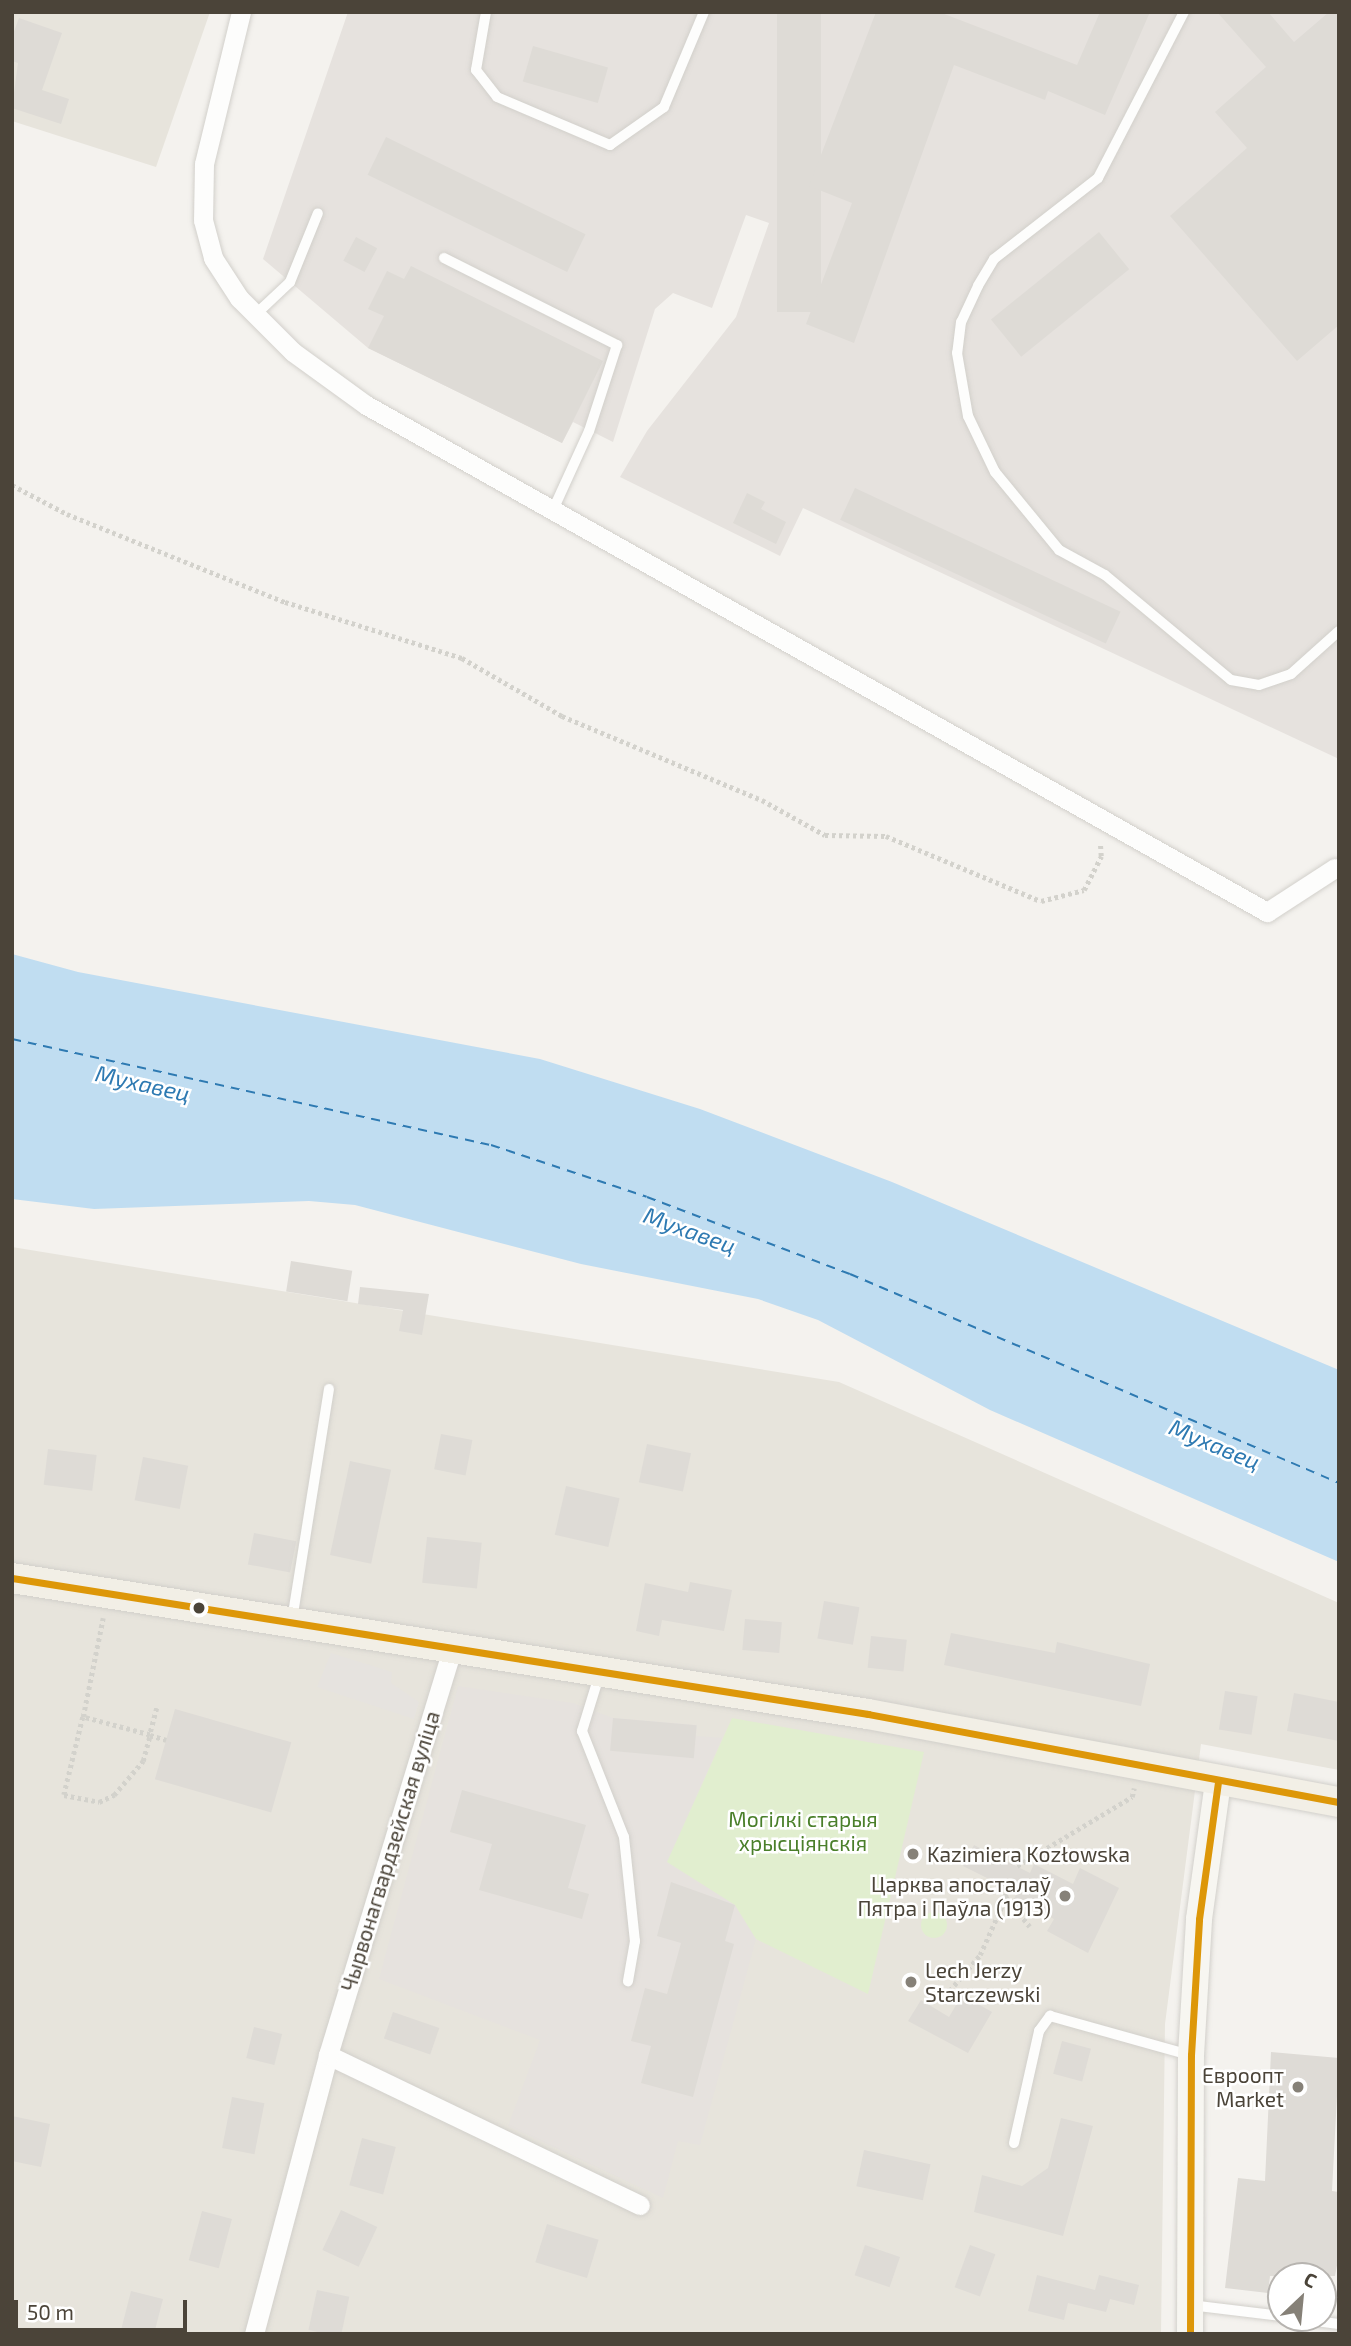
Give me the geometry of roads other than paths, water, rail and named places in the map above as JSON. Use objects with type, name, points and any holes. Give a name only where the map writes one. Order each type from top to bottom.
[{"type":"main road","points":[[12,1578],[868,1714],[1218,1782],[1339,1802]]},
{"type":"main road","points":[[1190,2334],[1191,2055],[1199,1919],[1218,1782]]},
{"type":"street","points":[[241,12],[204,164],[203,220],[213,258],[255,315],[293,352],[366,405],[1267,912],[1335,868]]},
{"type":"street","name":"Чырвонагвардзейская вуліца","points":[[254,2334],[328,2055],[453,1647]]},
{"type":"street","points":[[328,2055],[640,2205]]},
{"type":"lane","points":[[486,12],[476,70],[497,97],[610,145],[664,107],[704,12]]},
{"type":"lane","points":[[1184,12],[1098,178],[994,259],[978,286],[961,322],[957,353],[968,416],[995,472],[1059,550],[1105,575],[1231,680],[1259,685],[1291,674],[1339,631]]},
{"type":"lane","points":[[255,315],[290,282],[318,213]]},
{"type":"lane","points":[[444,258],[617,345],[589,431],[553,510]]},
{"type":"lane","points":[[292,1622],[329,1389]]},
{"type":"lane","points":[[600,1672],[582,1731],[624,1838],[635,1941],[628,1981]]},
{"type":"lane","points":[[1014,2143],[1039,2031],[1050,2015],[1191,2055]]},
{"type":"lane","points":[[1189,2305],[1267,2314]]},
{"type":"water","name":"Мухавец","points":[[12,954],[78,972],[540,1059],[700,1109],[892,1182],[1339,1370],[1339,1562],[990,1410],[818,1320],[758,1299],[581,1264],[355,1205],[309,1201],[94,1209],[12,1199]]},
{"type":"place","name":"Kazimiera Kozłowska","points":[[913,1854]]},
{"type":"place","name":"Царква апосталаў Пятра і Паўла (1913)","points":[[1065,1896]]},
{"type":"place","name":"Lech Jerzy Starczewski","points":[[911,1982]]},
{"type":"place","name":"Евроопт Market","points":[[1298,2087]]},
{"type":"park label","name":"Могілкі старыя хрысціянскія","points":[[803,1831]]}]
